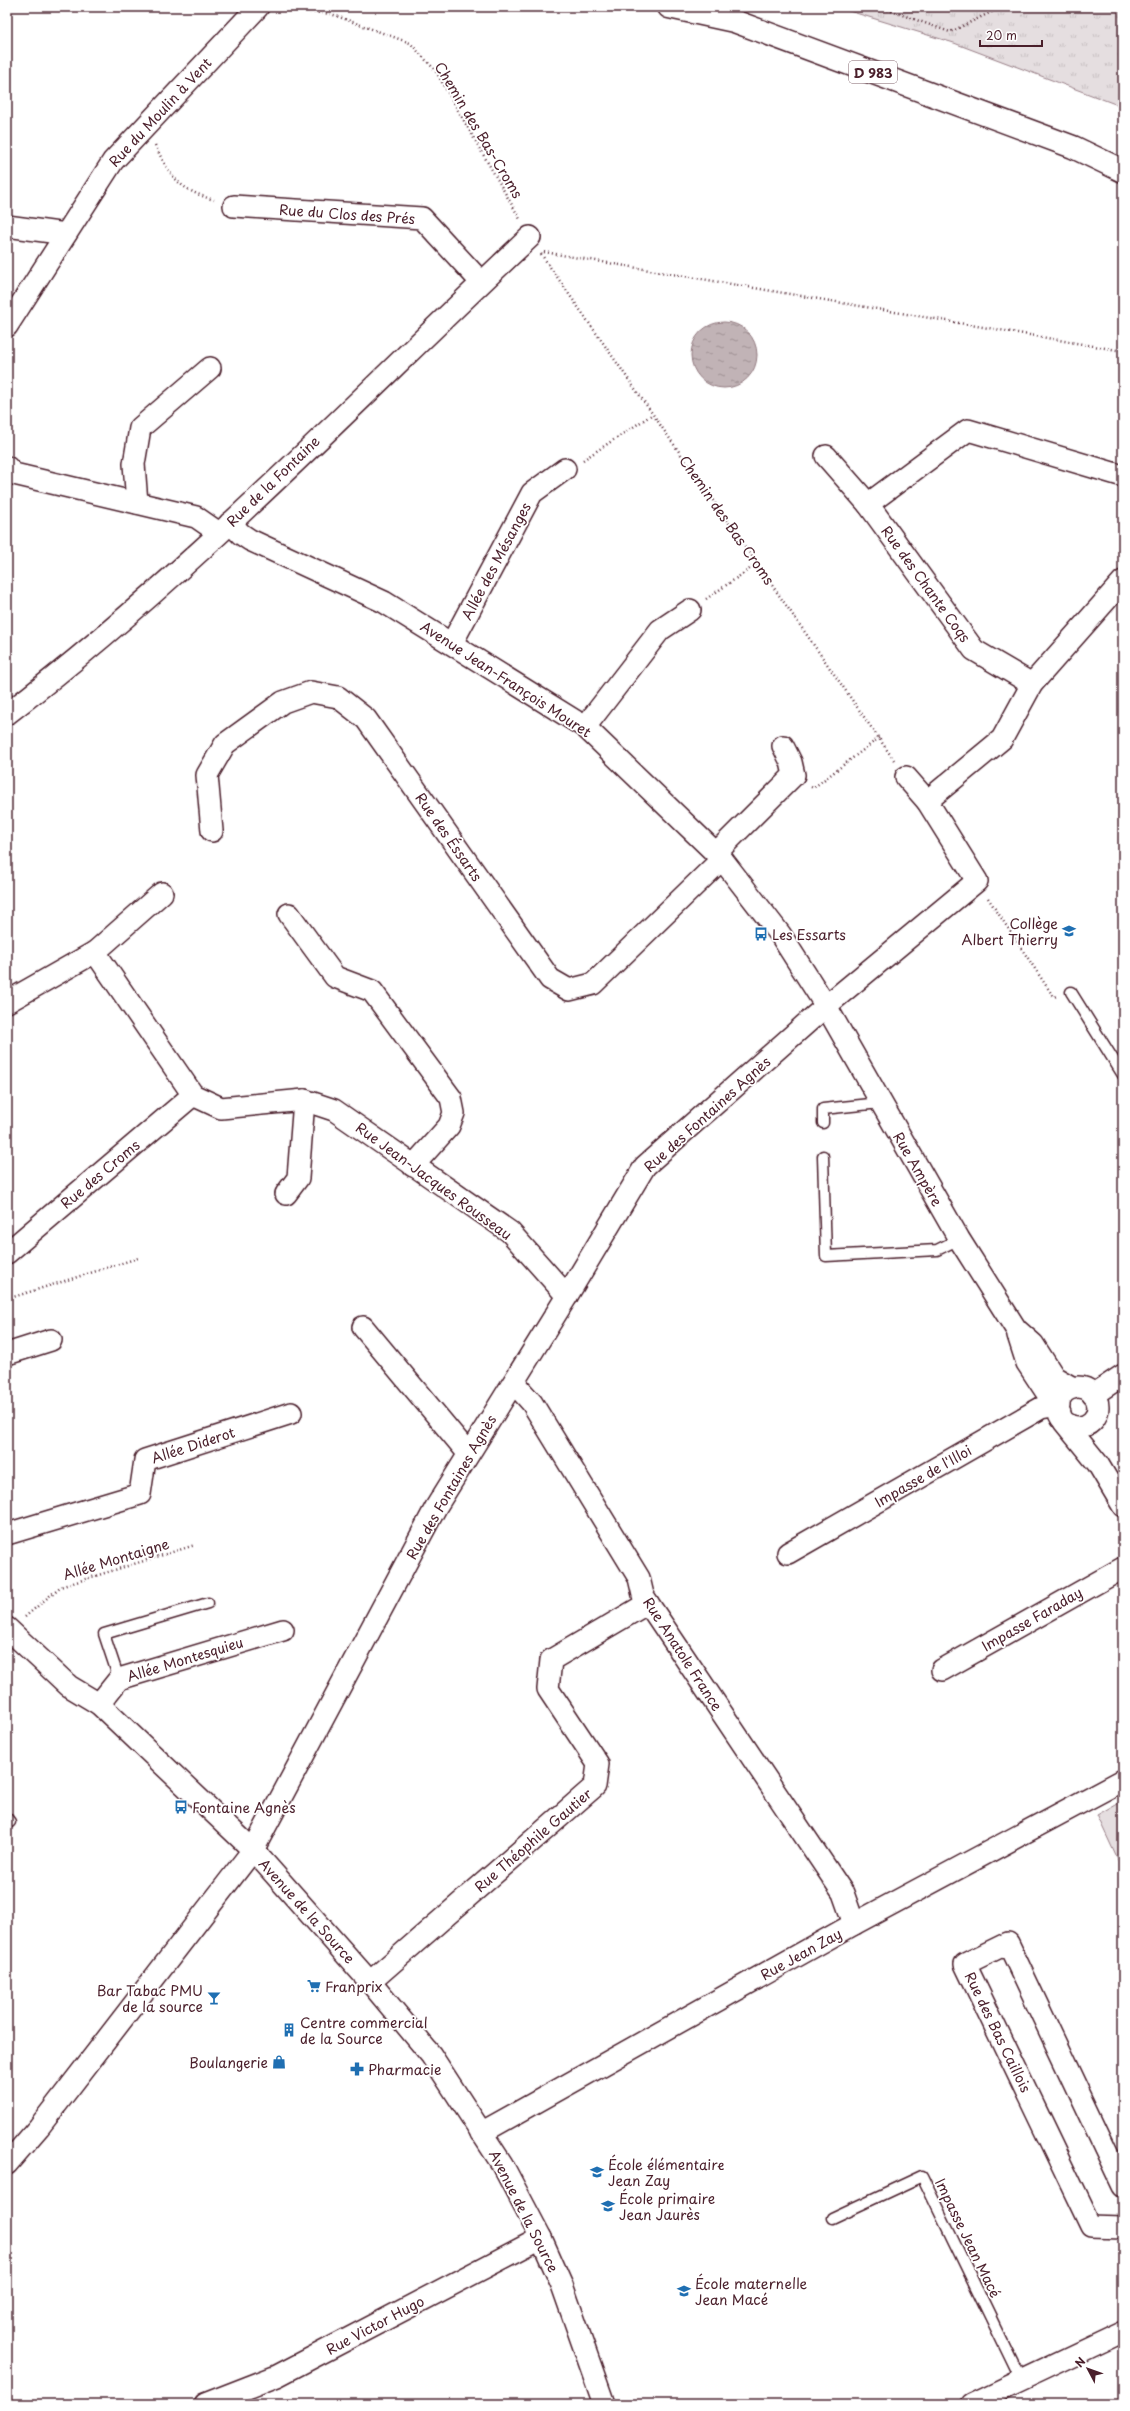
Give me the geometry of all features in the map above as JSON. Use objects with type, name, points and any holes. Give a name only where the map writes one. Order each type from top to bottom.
[{"type":"main road","name":"D 983","points":[[669,7],[734,21],[1073,147],[1123,171]]},
{"type":"street","name":"Rue du Moulin à Vent","points":[[7,326],[112,161],[265,8]]},
{"type":"street","name":"Rue du Clos des Prés","points":[[234,206],[422,218],[481,282]]},
{"type":"street","points":[[7,226],[66,234]]},
{"type":"street","name":"Rue de la Fontaine","points":[[7,714],[45,685],[224,528],[481,282],[534,244]]},
{"type":"street","points":[[137,503],[134,464],[140,428],[210,368]]},
{"type":"street","points":[[868,504],[968,430],[1123,476]]},
{"type":"street","name":"Rue des Chante Coqs","points":[[826,456],[868,504],[974,650],[1032,684]]},
{"type":"street","name":"Avenue Jean-François Mouret","points":[[7,467],[14,474],[196,517],[241,534],[250,540],[384,602],[586,727],[719,856],[780,934],[826,1006]]},
{"type":"street","name":"Allée des Mésanges","points":[[452,643],[532,493],[565,469]]},
{"type":"street","points":[[927,802],[1002,739],[1032,684],[1123,581]]},
{"type":"street","points":[[586,727],[660,630],[690,610]]},
{"type":"street","name":"Rue des Éssarts","points":[[212,831],[207,775],[225,744],[282,702],[311,692],[338,697],[366,719],[550,979],[569,990],[593,984],[719,856],[794,775]]},
{"type":"street","points":[[783,746],[792,762],[794,775]]},
{"type":"street","points":[[906,776],[927,802],[977,881]]},
{"type":"street","name":"Rue des Fontaines Agnès","points":[[7,2164],[39,2127],[253,1850],[436,1507],[468,1453],[514,1383],[645,1166],[826,1006],[977,881]]},
{"type":"street","points":[[7,1002],[95,952],[162,893]]},
{"type":"street","points":[[289,914],[335,977],[372,991],[451,1098],[454,1113],[449,1126],[413,1166]]},
{"type":"street","points":[[95,952],[193,1095]]},
{"type":"street","name":"Rue Ampère","points":[[826,1006],[959,1239],[1016,1329],[1027,1363],[1059,1411],[1098,1464],[1123,1506]]},
{"type":"street","name":"Rue Jean-Jacques Rousseau","points":[[193,1095],[221,1108],[304,1100],[334,1110],[510,1232],[567,1296]]},
{"type":"street","name":"Rue des Croms","points":[[7,1254],[193,1095]]},
{"type":"street","points":[[286,1194],[298,1178],[304,1100]]},
{"type":"street","points":[[364,1327],[468,1453]]},
{"type":"street","name":"Rue Ampère","points":[[1016,1329],[1032,1344],[1054,1377],[1073,1388]]},
{"type":"street","points":[[7,1354],[51,1340]]},
{"type":"street","points":[[1095,1403],[1086,1389],[1073,1388],[1062,1396],[1059,1411],[1077,1427],[1090,1423],[1095,1403],[1123,1375]]},
{"type":"street","name":"Rue Anatole France","points":[[514,1383],[532,1403],[639,1578],[643,1595],[648,1603],[843,1893],[854,1924]]},
{"type":"street","name":"Rue Ampère","points":[[1095,1403],[1092,1436],[1098,1464]]},
{"type":"street","name":"Impasse de l'Illoi","points":[[788,1553],[1041,1408],[1059,1411]]},
{"type":"street","name":"Allée Diderot","points":[[7,1534],[140,1494],[145,1460],[291,1413]]},
{"type":"street","name":"Impasse Faraday","points":[[942,1670],[1123,1568]]},
{"type":"street","name":"Rue Théophile Gautier","points":[[370,1982],[595,1786],[598,1764],[548,1689],[551,1660],[648,1603]]},
{"type":"street","name":"Avenue de la Source","points":[[8,1629],[69,1686],[99,1704],[253,1850],[370,1982],[431,2055],[502,2164],[541,2238],[562,2285],[604,2404]]},
{"type":"street","name":"Allée Montesquieu","points":[[99,1704],[119,1679],[282,1630]]},
{"type":"street","name":"Rue Jean Zay","points":[[481,2133],[854,1924],[1123,1780]]},
{"type":"street","name":"Rue des Bas Caillois","points":[[1123,2186],[1008,1943],[965,1964],[1090,2226],[1123,2227]]},
{"type":"street","name":"Rue Victor Hugo","points":[[205,2404],[277,2376],[541,2238]]},
{"type":"street","points":[[970,2404],[1123,2332]]},
{"type":"lane","points":[[1071,992],[1123,1075]]},
{"type":"lane","points":[[823,1123],[823,1109],[880,1103]]},
{"type":"lane","points":[[823,1156],[826,1256],[937,1250],[959,1239]]},
{"type":"lane","points":[[119,1679],[104,1634],[208,1603]]},
{"type":"lane","name":"Impasse Jean Macé","points":[[832,2218],[922,2176],[1022,2380]]},
{"type":"path","points":[[880,7],[950,32],[1002,7]]},
{"type":"path","name":"Chemin des Bas-Croms","points":[[265,8],[331,14],[410,44],[435,70],[534,244]]},
{"type":"path","points":[[154,142],[163,161],[178,184],[196,195]]},
{"type":"path","points":[[534,244],[1123,351]]},
{"type":"path","name":"Chemin des Bas Croms","points":[[534,244],[906,776]]},
{"type":"path","points":[[565,469],[653,414]]},
{"type":"path","points":[[690,610],[757,564]]},
{"type":"path","points":[[794,775],[813,788],[879,738]]},
{"type":"path","points":[[977,881],[1054,997],[1071,992]]},
{"type":"path","points":[[7,1299],[138,1258]]},
{"type":"path","name":"Allée Montaigne","points":[[8,1629],[60,1587],[195,1545]]},
{"type":"green space","points":[[836,7],[1123,7],[1123,107],[954,43]]},
{"type":"green space","points":[[1123,1800],[1123,1871],[1097,1815]]},
{"type":"water","points":[[724,322],[737,324],[747,332],[755,342],[757,355],[755,368],[747,378],[737,386],[724,388],[711,386],[701,378],[693,368],[691,355],[693,342],[701,332],[711,324]]},
{"type":"place","name":"Collège Albert Thierry","points":[[1069,931]]},
{"type":"place","name":"Les Essarts","points":[[761,934]]},
{"type":"place","name":"Fontaine Agnès","points":[[181,1807]]},
{"type":"place","name":"Franprix","points":[[314,1986]]},
{"type":"place","name":"Bar Tabac PMU de la source","points":[[214,1998]]},
{"type":"place","name":"Centre commercial de la Source","points":[[289,2030]]},
{"type":"place","name":"Boulangerie","points":[[279,2062]]},
{"type":"place","name":"Pharmacie","points":[[357,2069]]},
{"type":"place","name":"École élémentaire Jean Zay","points":[[597,2172]]},
{"type":"place","name":"École primaire Jean Jaurès","points":[[608,2206]]},
{"type":"place","name":"École maternelle Jean Macé","points":[[684,2291]]}]
